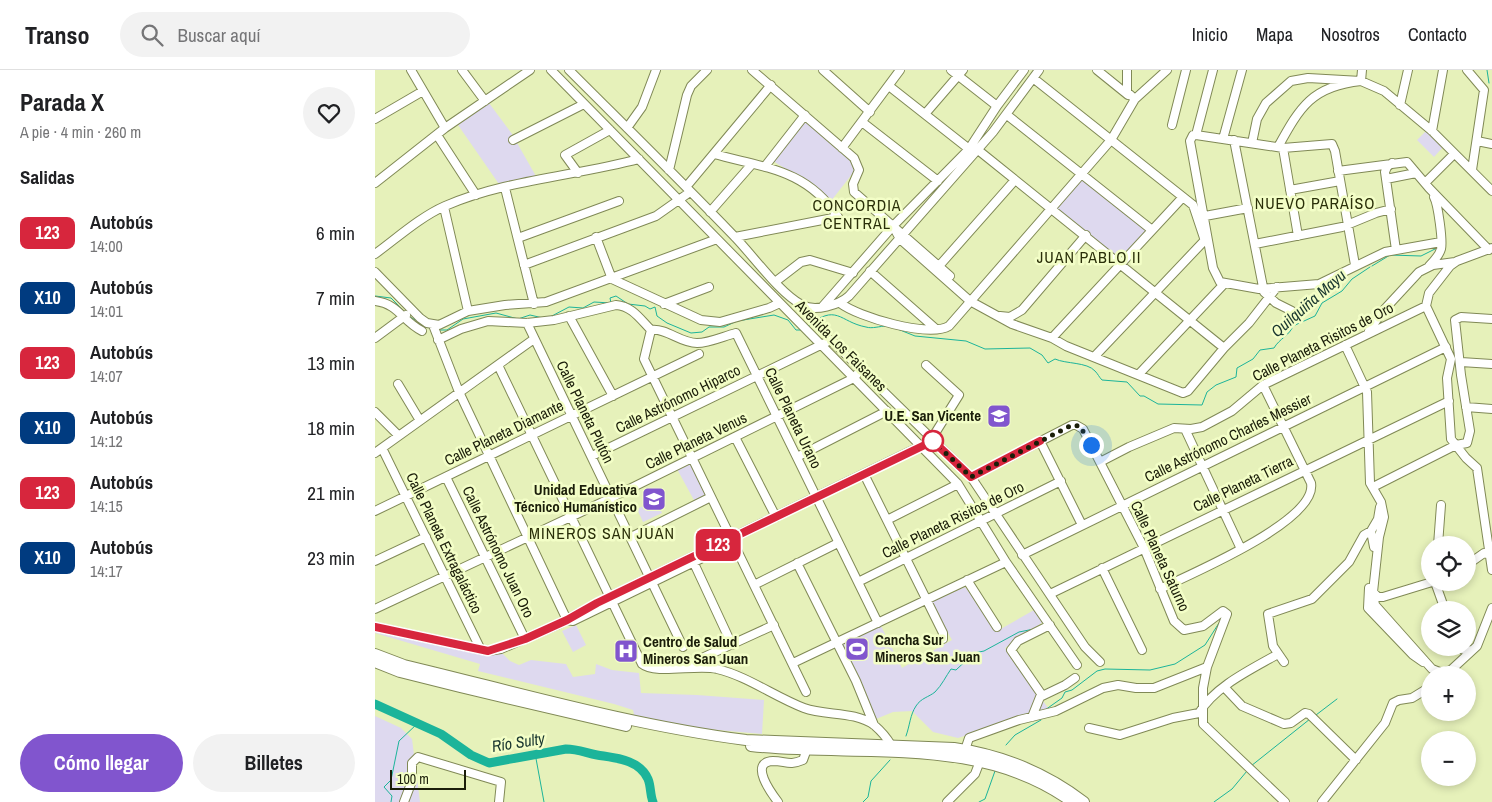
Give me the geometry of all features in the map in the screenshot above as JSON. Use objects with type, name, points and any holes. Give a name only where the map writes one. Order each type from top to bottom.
[{"type":"highway","points":[[375,654],[404,665],[629,720],[687,731],[746,740],[891,745],[965,750],[992,754],[1029,769],[1059,785],[1084,802]]},
{"type":"highway","points":[[375,662],[408,674],[619,724],[736,745],[935,754],[980,761],[1020,773],[1072,802]]},
{"type":"street","points":[[411,70],[445,128]]},
{"type":"street","points":[[462,70],[485,101]]},
{"type":"street","points":[[375,183],[445,128],[531,70]]},
{"type":"street","points":[[551,70],[640,161]]},
{"type":"street","name":"Avenida Los Faisanes","points":[[569,70],[733,234],[775,282],[801,305],[806,307],[823,306]]},
{"type":"street","points":[[627,128],[642,107],[656,70]]},
{"type":"street","points":[[669,170],[687,95],[691,86],[707,70]]},
{"type":"street","points":[[752,70],[858,163],[859,170],[852,188],[855,192],[973,300],[1012,324],[1051,338],[1183,393],[1188,391],[1224,348],[1249,323],[1277,287]]},
{"type":"street","points":[[761,78],[767,70]]},
{"type":"street","points":[[823,70],[870,112]]},
{"type":"street","points":[[832,77],[838,70]]},
{"type":"street","points":[[843,148],[900,70]]},
{"type":"street","points":[[951,70],[960,73],[997,106]]},
{"type":"street","points":[[823,306],[840,303],[902,237],[973,149],[997,106],[1023,70]]},
{"type":"street","points":[[823,306],[893,226],[1007,114],[1039,70]]},
{"type":"street","points":[[1098,70],[1133,98]]},
{"type":"street","points":[[1127,70],[1126,88],[1133,98]]},
{"type":"street","points":[[1153,82],[1157,70]]},
{"type":"street","points":[[840,303],[849,310],[878,321],[940,329],[973,300],[1051,207],[1111,140],[1133,98],[1167,70]]},
{"type":"street","points":[[1172,125],[1186,70]]},
{"type":"street","points":[[1213,70],[1196,134],[1193,135],[1190,141],[1215,276],[1224,284],[1264,288],[1319,284],[1385,252],[1441,242]]},
{"type":"street","points":[[1223,139],[1242,70]]},
{"type":"street","points":[[1361,81],[1362,70]]},
{"type":"street","points":[[1400,105],[1408,70]]},
{"type":"street","points":[[1432,131],[1443,70]]},
{"type":"street","points":[[1467,70],[1482,86],[1488,97],[1472,170]]},
{"type":"street","points":[[925,114],[960,73]]},
{"type":"street","points":[[1033,78],[1196,209],[1211,256]]},
{"type":"street","points":[[1252,143],[1257,119],[1265,103],[1291,82],[1309,78],[1361,81],[1374,85],[1432,131],[1492,191]]},
{"type":"street","points":[[1298,236],[1281,148],[1298,112],[1310,98],[1334,87],[1361,81]]},
{"type":"street","points":[[524,265],[656,216],[680,200],[714,154],[771,85]]},
{"type":"street","points":[[889,86],[1051,207],[1224,348]]},
{"type":"street","points":[[375,119],[423,91]]},
{"type":"street","points":[[513,140],[584,104]]},
{"type":"street","points":[[1007,114],[1152,230]]},
{"type":"street","points":[[766,165],[805,115]]},
{"type":"street","points":[[861,122],[938,181]]},
{"type":"street","points":[[578,173],[565,154],[610,130]]},
{"type":"street","points":[[1196,134],[1281,148],[1332,144],[1339,171],[1355,265]]},
{"type":"street","points":[[437,135],[476,195]]},
{"type":"street","points":[[1234,140],[1264,288],[1269,298],[1293,311]]},
{"type":"street","points":[[1477,141],[1492,144]]},
{"type":"street","points":[[375,254],[443,207],[476,195],[505,188],[640,161],[652,153]]},
{"type":"street","points":[[435,332],[439,324],[468,311],[505,305],[546,302],[733,234],[838,217],[829,204],[814,190],[795,177],[766,165],[752,164],[714,154]]},
{"type":"street","points":[[1427,186],[1454,154]]},
{"type":"street","name":"Avenida Los Faisanes","points":[[640,161],[801,322],[820,346],[958,484],[1006,562],[1077,665]]},
{"type":"street","points":[[1339,171],[1407,162],[1427,186],[1490,249],[1457,261],[1428,267],[1419,272],[1406,284],[1368,333]]},
{"type":"street","points":[[1392,163],[1385,169],[1396,250]]},
{"type":"street","points":[[710,212],[752,164]]},
{"type":"street","points":[[1386,179],[1416,173]]},
{"type":"street","points":[[939,266],[1015,180]]},
{"type":"street","points":[[1290,190],[1340,180]]},
{"type":"street","points":[[1427,186],[1437,202],[1441,242],[1438,255],[1428,267]]},
{"type":"street","points":[[505,188],[534,304]]},
{"type":"street","points":[[1051,338],[1183,197]]},
{"type":"street","points":[[518,238],[619,201]]},
{"type":"street","points":[[443,207],[468,311]]},
{"type":"street","points":[[1205,216],[1248,208]]},
{"type":"street","points":[[1255,244],[1347,224],[1376,213],[1391,210]]},
{"type":"street","points":[[1000,316],[1010,317],[1022,310],[1086,235]]},
{"type":"street","points":[[596,237],[612,279],[632,286],[664,304],[701,320],[720,322],[780,303]]},
{"type":"street","points":[[902,237],[939,266],[973,300]]},
{"type":"street","points":[[1094,357],[1205,240]]},
{"type":"street","points":[[775,282],[806,260],[853,273]]},
{"type":"street","points":[[1457,261],[1433,287],[1426,306],[1440,339],[1449,352],[1451,364],[1447,378],[1451,439],[1466,458],[1477,468],[1482,489],[1492,570]]},
{"type":"street","points":[[871,271],[940,329]]},
{"type":"street","points":[[375,272],[435,332],[459,392],[567,620]]},
{"type":"street","points":[[1139,374],[1224,284]]},
{"type":"street","points":[[664,304],[709,287]]},
{"type":"street","points":[[375,301],[394,306],[412,326],[422,331]]},
{"type":"street","points":[[435,332],[461,329],[488,321],[527,323],[616,305],[624,306],[631,310],[651,330],[644,359],[793,663],[805,692]]},
{"type":"street","name":"Calle Planeta Risitos de Oro","points":[[1100,462],[1129,447],[1175,428],[1202,427],[1223,416],[1263,385],[1426,306]]},
{"type":"street","points":[[375,338],[412,310]]},
{"type":"street","points":[[569,316],[613,396]]},
{"type":"street","points":[[1373,487],[1456,445],[1464,445],[1469,439],[1471,431],[1461,375],[1455,320],[1461,317],[1492,319]]},
{"type":"street","name":"Calle Planeta Plutón","points":[[527,323],[683,648]]},
{"type":"street","name":"Calle Planeta Urano","points":[[651,330],[659,329],[696,343],[736,333],[878,623]]},
{"type":"street","points":[[379,450],[419,419],[534,339]]},
{"type":"street","name":"Avenida Los Faisanes","points":[[831,340],[862,368],[971,477],[995,516],[1085,647],[1100,662]]},
{"type":"street","name":"Calle Astrónomo Hiparco","points":[[592,456],[831,340]]},
{"type":"street","points":[[1345,345],[1365,387],[1368,399],[1369,477],[1381,502],[1384,517],[1379,536],[1373,592],[1375,615]]},
{"type":"street","name":"Calle Astrónomo Charles Messier","points":[[1022,555],[1445,347]]},
{"type":"street","name":"Calle Planeta Diamante","points":[[375,511],[699,354]]},
{"type":"street","points":[[1461,362],[1492,364]]},
{"type":"street","points":[[1451,364],[1461,375]]},
{"type":"street","points":[[498,365],[640,661],[645,667],[689,667],[724,671],[805,709],[845,715],[874,725],[887,737],[891,745]]},
{"type":"street","points":[[375,627],[481,650],[501,649],[567,620],[571,616],[611,600],[817,500],[933,441],[959,395],[926,365]]},
{"type":"street","name":"Calle Planeta Venus","points":[[375,609],[611,498],[735,437],[854,378],[862,368]]},
{"type":"street","points":[[398,384],[419,419]]},
{"type":"street","points":[[1160,589],[1241,549],[1293,517],[1311,494],[1311,483],[1263,385]]},
{"type":"street","name":"Calle Planeta Tierra","points":[[1050,594],[1449,401]]},
{"type":"street","points":[[1466,407],[1492,409]]},
{"type":"street","points":[[797,457],[887,411]]},
{"type":"street","points":[[375,412],[398,435]]},
{"type":"street","name":"Calle Planeta Saturno","points":[[1040,441],[1076,424],[1083,429],[1144,548],[1174,621],[1184,630],[1203,626],[1223,611],[1227,614],[1207,667]]},
{"type":"street","points":[[1185,429],[1241,549]]},
{"type":"street","points":[[735,437],[776,517]]},
{"type":"street","points":[[971,477],[1040,441],[1083,525]]},
{"type":"street","name":"Calle Planeta Extragaláctico","points":[[379,450],[407,497],[481,650]]},
{"type":"street","points":[[865,476],[943,633],[943,639]]},
{"type":"street","name":"Calle Astrónomo Juan Oro","points":[[446,477],[525,639]]},
{"type":"street","name":"Calle Planeta Risitos de Oro","points":[[858,582],[1061,482]]},
{"type":"street","points":[[887,520],[958,484]]},
{"type":"street","points":[[631,537],[711,497]]},
{"type":"street","points":[[732,541],[776,517],[817,500]]},
{"type":"street","points":[[1284,662],[1278,654],[1271,635],[1269,614],[1312,598],[1349,562],[1364,535],[1371,531],[1378,519],[1381,502]]},
{"type":"street","points":[[1438,536],[1441,505]]},
{"type":"street","points":[[1371,531],[1374,544],[1367,605],[1413,655],[1421,662],[1428,663]]},
{"type":"street","points":[[375,561],[426,537]]},
{"type":"street","points":[[754,585],[838,543]]},
{"type":"street","points":[[1476,559],[1484,553],[1489,554]]},
{"type":"street","points":[[692,560],[732,645]]},
{"type":"street","points":[[793,663],[1006,562]]},
{"type":"street","points":[[797,563],[835,643],[856,681],[874,725]]},
{"type":"street","points":[[1102,568],[1142,650]]},
{"type":"street","points":[[967,580],[997,627]]},
{"type":"street","points":[[1373,592],[1378,597],[1383,597],[1421,586]]},
{"type":"street","points":[[1375,605],[1430,666]]},
{"type":"street","points":[[1476,643],[1492,608]]},
{"type":"street","points":[[689,667],[691,662],[774,625]]},
{"type":"street","points":[[1042,695],[1011,650],[1018,641],[1050,625]]},
{"type":"street","points":[[1089,728],[1120,735],[1173,718],[1199,713],[1203,706],[1239,675],[1278,654]]},
{"type":"street","points":[[1456,666],[1466,656]]},
{"type":"street","points":[[965,750],[969,738],[1032,717],[1057,711],[1103,688],[1118,685],[1154,688],[1207,667],[1202,721],[1204,727],[1254,771],[1285,802]]},
{"type":"street","points":[[1032,717],[1042,695],[1065,685],[1075,678]]},
{"type":"street","points":[[1225,688],[1243,706],[1284,724],[1291,723],[1305,713],[1309,714],[1356,760]]},
{"type":"street","points":[[1322,802],[1385,723],[1393,703],[1412,698],[1421,692]]},
{"type":"street","points":[[778,802],[762,776],[762,767],[769,762],[792,765],[803,760],[807,749]]},
{"type":"street","points":[[404,802],[412,781],[412,763],[418,757],[501,782],[499,802]]},
{"type":"street","points":[[947,802],[975,774],[980,761]]},
{"type":"shaded area","points":[[489,103],[512,134],[537,178],[501,187],[458,125]]},
{"type":"shaded area","points":[[805,120],[852,160],[856,169],[831,201],[807,182],[773,161]]},
{"type":"shaded area","points":[[1426,131],[1443,147],[1434,157],[1417,140]]},
{"type":"shaded area","points":[[1083,178],[1146,228],[1147,231],[1121,260],[1057,208]]},
{"type":"shaded area","points":[[690,461],[707,496],[695,502],[677,469]]},
{"type":"shaded area","points":[[656,500],[662,513],[643,522],[637,509]]},
{"type":"shaded area","points":[[965,587],[999,630],[1034,610],[1043,622],[1005,648],[1048,708],[958,738],[933,732],[912,711],[893,712],[876,719],[840,645],[880,624],[902,668],[952,640],[931,602]]},
{"type":"shaded area","points":[[576,625],[586,645],[573,652],[562,631]]},
{"type":"shaded area","points":[[375,628],[501,652],[510,661],[519,665],[531,660],[566,664],[573,677],[595,674],[596,664],[612,670],[639,673],[641,693],[764,700],[762,734],[696,728],[630,715],[634,714],[633,710],[614,704],[478,671],[480,664],[375,633]]},
{"type":"shaded area","points":[[375,716],[401,728],[412,739],[420,802],[375,802]]},
{"type":"waterway","points":[[1487,70],[1489,83]]},
{"type":"waterway","points":[[1372,266],[1390,255],[1421,256],[1437,248]]},
{"type":"waterway","name":"Quilquiña Mayu","points":[[895,328],[915,336],[966,341],[985,349],[1030,348],[1042,355],[1048,363],[1055,359],[1087,366],[1096,372],[1102,380],[1127,382],[1140,396],[1144,396],[1158,404],[1202,405],[1207,392],[1216,385],[1236,377],[1237,368],[1253,359],[1260,350],[1274,348],[1293,326],[1315,316],[1322,303],[1342,291],[1352,279],[1370,267]]},
{"type":"waterway","name":"Quilquiña Mayu","points":[[375,296],[391,298],[405,312]]},
{"type":"waterway","name":"Quilquiña Mayu","points":[[550,317],[569,307],[583,308],[594,302],[611,303],[610,298],[616,296],[628,304],[645,306],[650,309],[655,307],[657,316],[667,323],[691,333],[702,332],[709,327],[724,327],[737,321],[774,315],[788,320],[796,330],[802,330]]},
{"type":"waterway","name":"Quilquiña Mayu","points":[[439,330],[447,330],[463,319],[496,313],[518,319],[530,315],[543,318]]},
{"type":"waterway","name":"Quilquiña Mayu","points":[[807,327],[825,316],[832,315],[868,328],[886,326]]},
{"type":"waterway","name":"Quilquiña Mayu","points":[[410,317],[430,328]]},
{"type":"waterway","points":[[1045,710],[1062,698],[1065,692],[1072,690],[1097,671],[1105,669],[1150,670],[1175,664],[1205,645],[1219,623]]},
{"type":"waterway","points":[[906,736],[911,717],[918,703],[935,692],[951,669],[956,670],[974,653],[984,651],[1019,632],[1034,629]]},
{"type":"waterway","points":[[1316,715],[1337,699]]},
{"type":"waterway","name":"Río Sulty","points":[[375,704],[441,734],[471,755],[489,763],[566,749],[633,763],[644,772],[648,779],[653,802]]},
{"type":"waterway","points":[[1251,766],[1310,719]]},
{"type":"waterway","points":[[1006,745],[1015,735],[1041,720]]},
{"type":"waterway","points":[[391,802],[392,796],[384,787],[391,780],[399,741],[417,724]]},
{"type":"waterway","points":[[535,753],[544,802]]},
{"type":"waterway","points":[[863,802],[868,797],[871,781],[890,760]]},
{"type":"waterway","points":[[979,802],[985,799],[995,771]]},
{"type":"waterway","points":[[1214,802],[1232,789],[1247,771]]},
{"type":"bus line","name":"123","points":[[375,627],[471,649],[488,651],[501,649],[567,620],[571,616],[597,603],[933,441],[971,477],[1040,441]]},
{"type":"place","name":"U.E. San Vicente","points":[[999,416]]},
{"type":"place","name":"Unidad Educativa Técnico Humanístico","points":[[654,499]]},
{"type":"place","name":"Cancha Sur Mineros San Juan","points":[[857,649]]},
{"type":"place","name":"Centro de Salud Mineros San Juan","points":[[626,651]]},
{"type":"district","name":"NUEVO PARAÍSO","points":[[1315,203]]},
{"type":"district","name":"CONCORDIA CENTRAL","points":[[857,214]]},
{"type":"district","name":"JUAN PABLO II","points":[[1089,257]]},
{"type":"district","name":"MINEROS SAN JUAN","points":[[602,533]]},
{"type":"route","points":[[933,441],[971,477],[1072,425],[1076,424],[1083,429],[1091,445]]}]
